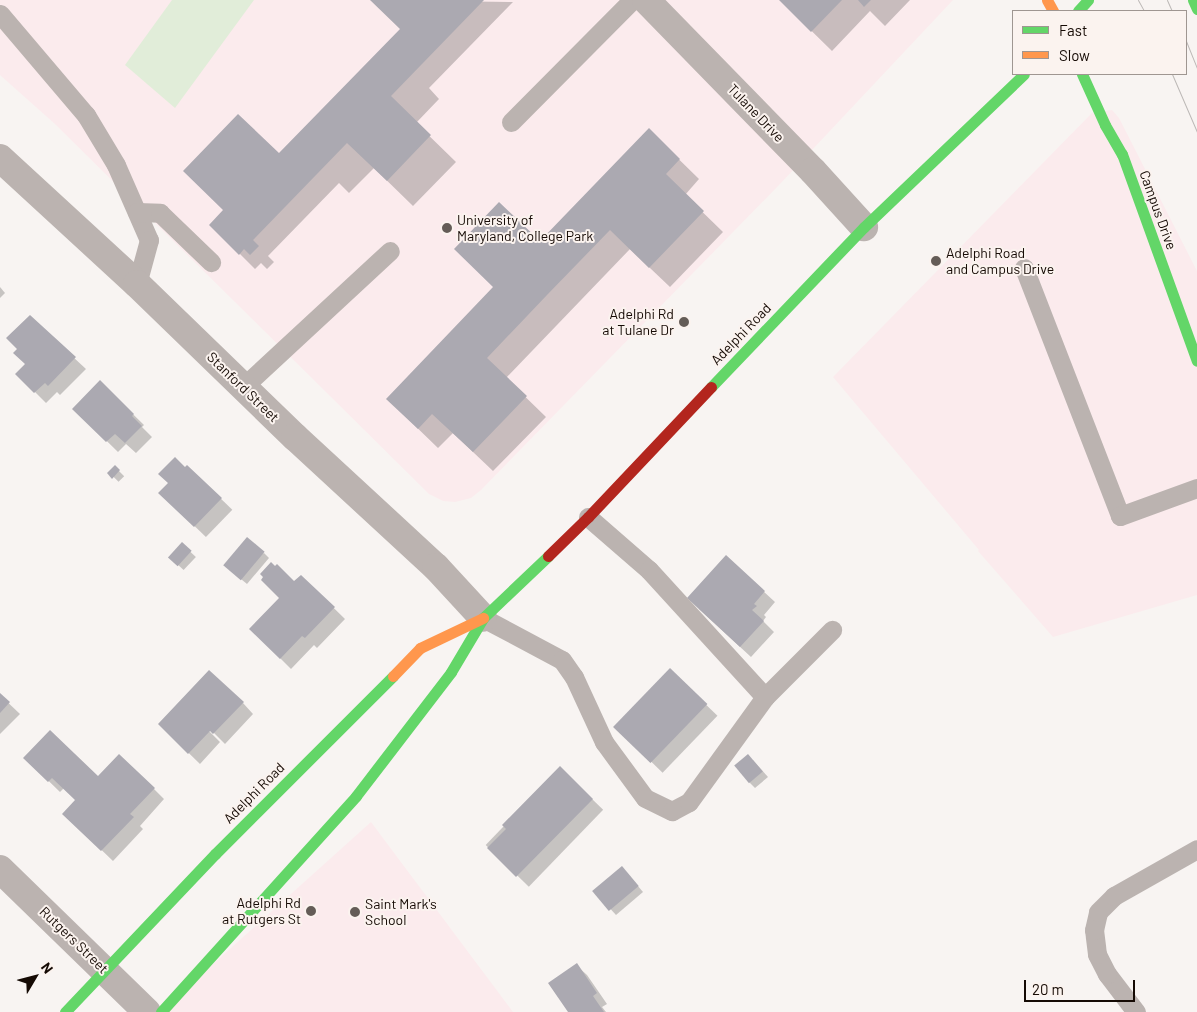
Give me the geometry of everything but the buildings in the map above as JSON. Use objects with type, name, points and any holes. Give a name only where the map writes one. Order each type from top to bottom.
[{"type":"main road","points":[[1079,10],[1088,0]]},
{"type":"main road","points":[[1193,0],[1197,10]]},
{"type":"main road","name":"Adelphi Road","points":[[161,1012],[356,796],[451,672],[483,618],[588,517],[864,227],[1023,75]]},
{"type":"main road","name":"Campus Drive","points":[[1082,75],[1105,124],[1122,154],[1197,361]]},
{"type":"main road","name":"Adelphi Road","points":[[64,1012],[214,854],[420,648],[483,618]]},
{"type":"street","name":"Tulane Drive","points":[[646,0],[813,171],[864,227]]},
{"type":"street","name":"Stanford Street","points":[[0,158],[137,284],[243,388],[436,567],[483,618]]},
{"type":"street","name":"Rutgers Street","points":[[0,869],[147,1012]]},
{"type":"lane","points":[[511,122],[632,0]]},
{"type":"lane","points":[[0,14],[86,115],[116,165],[149,240],[137,284]]},
{"type":"lane","points":[[137,212],[160,213],[210,262]]},
{"type":"lane","points":[[243,388],[390,251]]},
{"type":"lane","points":[[1024,268],[1120,516],[1197,488]]},
{"type":"lane","points":[[588,517],[649,570],[764,697]]},
{"type":"lane","points":[[483,618],[562,660],[574,678],[604,742],[645,798],[672,811],[689,802],[764,697],[832,630]]},
{"type":"lane","points":[[1136,1012],[1107,974],[1097,954],[1094,930],[1098,912],[1114,896],[1197,849]]},
{"type":"shaded area","name":"University of Maryland, College Park","points":[[0,0],[953,0],[780,184],[481,490],[471,498],[455,502],[443,501],[429,494],[55,124],[0,75]]},
{"type":"shaded area","points":[[1112,110],[1119,118],[1197,271],[1197,595],[1053,637],[978,551],[833,377],[1092,113]]},
{"type":"shaded area","name":"Saint Mark's School","points":[[371,822],[513,1012],[161,1012],[171,1002]]},
{"type":"green space","points":[[172,0],[254,0],[175,108],[125,65]]},
{"type":"tram line","points":[[1138,0],[1143,10]]},
{"type":"tram line","points":[[1167,0],[1172,10]]},
{"type":"tram line","points":[[1187,43],[1197,68]]},
{"type":"tram line","points":[[1172,75],[1197,132]]},
{"type":"traffic: fast","points":[[1079,10],[1088,0]]},
{"type":"traffic: fast","points":[[1193,0],[1197,9]]},
{"type":"traffic: fast","points":[[711,387],[864,227],[1023,75]]},
{"type":"traffic: fast","points":[[1082,75],[1105,125],[1122,154],[1197,361]]},
{"type":"traffic: fast","points":[[161,1012],[356,796],[451,672],[483,618],[548,556]]},
{"type":"traffic: fast","points":[[65,1012],[215,854],[393,676]]},
{"type":"traffic: slow","points":[[1047,0],[1052,10]]},
{"type":"traffic: slow","points":[[393,676],[420,648],[483,618]]},
{"type":"traffic: jam","points":[[548,556],[588,517],[711,387]]},
{"type":"place","name":"University of Maryland, College Park","points":[[447,228]]},
{"type":"place","name":"Adelphi Road and Campus Drive","points":[[936,261]]},
{"type":"place","name":"Adelphi Rd at Tulane Dr","points":[[684,322]]},
{"type":"place","name":"Adelphi Rd at Rutgers St","points":[[311,911]]},
{"type":"place","name":"Saint Mark's School","points":[[355,912]]}]
